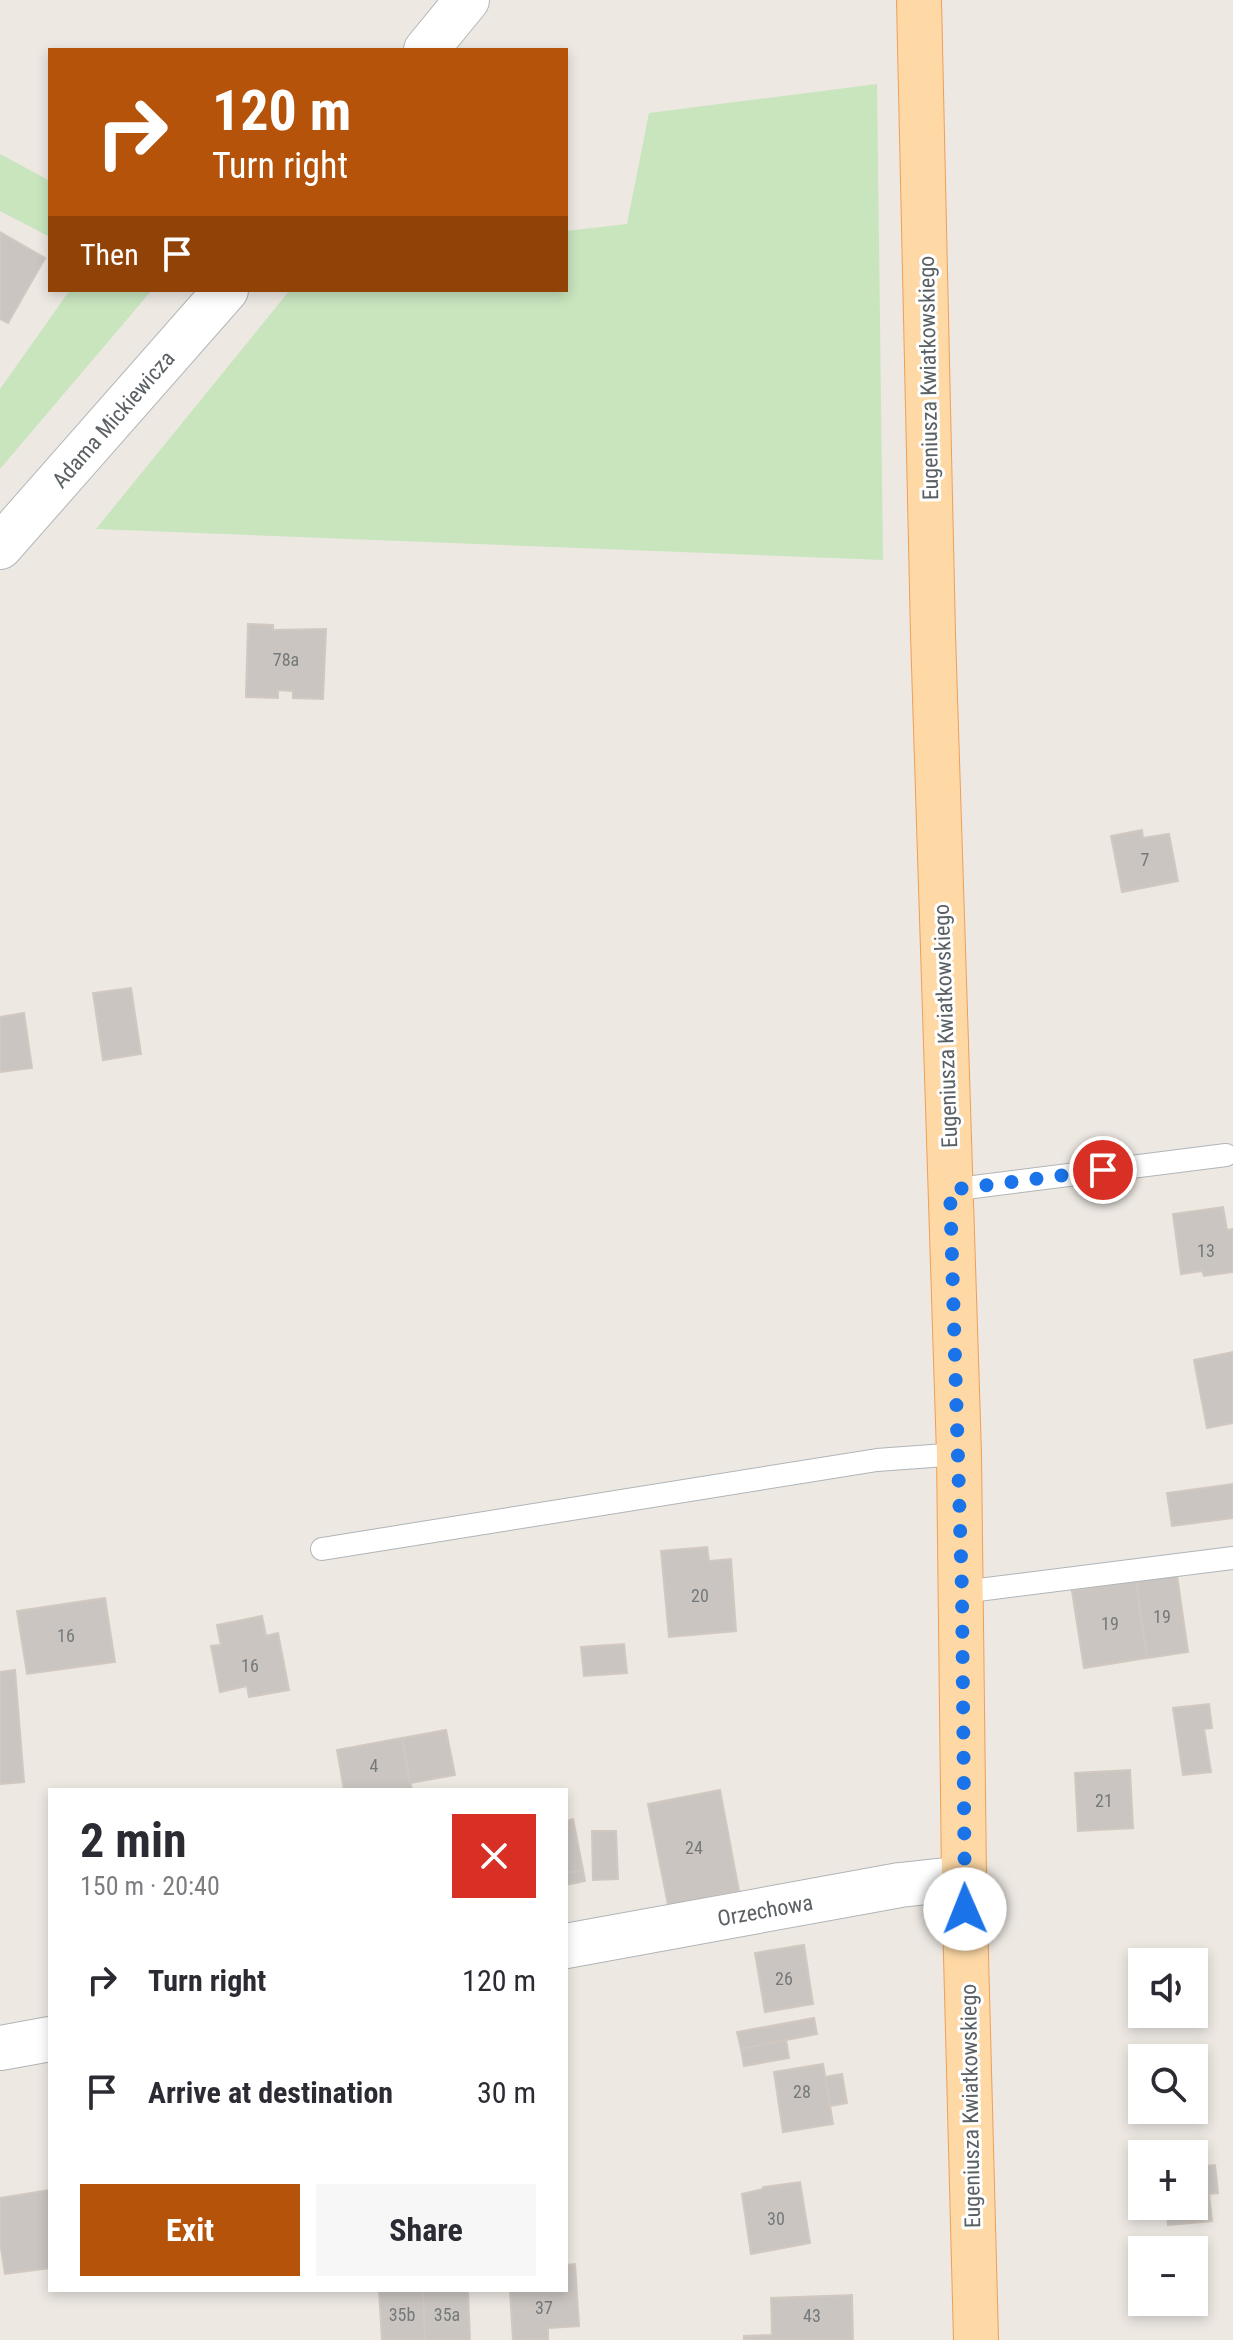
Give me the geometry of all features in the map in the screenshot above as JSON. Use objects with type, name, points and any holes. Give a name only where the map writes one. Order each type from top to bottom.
[{"type":"main road","name":"Eugeniusza Kwiatkowskiego","points":[[919,0],[933,634],[959,1454],[964,1878],[976,2340]]},
{"type":"street","points":[[428,48],[467,0]]},
{"type":"street","name":"Adama Mickiewicza","points":[[0,547],[224,292]]},
{"type":"street","name":"Orzechowa","points":[[568,1946],[900,1885],[964,1878]]},
{"type":"street","points":[[0,2048],[48,2039]]},
{"type":"lane","points":[[950,1190],[1226,1155]]},
{"type":"lane","points":[[322,1549],[877,1460],[959,1454]]},
{"type":"lane","points":[[962,1592],[1233,1558]]},
{"type":"green space","points":[[877,84],[883,560],[96,529],[288,292],[568,292],[568,231],[627,224],[649,113]]},
{"type":"green space","points":[[0,154],[48,180],[48,236],[0,211]]},
{"type":"green space","points":[[69,292],[150,292],[0,469],[0,389]]},
{"type":"building","points":[[0,232],[45,258],[8,323],[0,319]]},
{"type":"building","points":[[248,624],[273,625],[273,630],[326,629],[323,699],[293,698],[293,691],[278,690],[278,698],[246,697]]},
{"type":"building","points":[[1142,830],[1143,838],[1169,834],[1178,881],[1122,892],[1111,836]]},
{"type":"building","points":[[131,988],[141,1054],[103,1060],[93,993]]},
{"type":"building","points":[[24,1013],[32,1068],[0,1072],[0,1017]]},
{"type":"building","points":[[1223,1207],[1227,1230],[1233,1229],[1233,1272],[1204,1276],[1202,1271],[1181,1274],[1173,1214]]},
{"type":"building","points":[[1233,1352],[1233,1423],[1207,1428],[1194,1360]]},
{"type":"building","points":[[1233,1484],[1233,1518],[1172,1526],[1167,1493]]},
{"type":"building","points":[[707,1547],[709,1561],[731,1559],[736,1631],[669,1637],[661,1551]]},
{"type":"building","points":[[1177,1575],[1188,1652],[1147,1658],[1136,1581]]},
{"type":"building","points":[[1136,1581],[1147,1658],[1084,1668],[1072,1591]]},
{"type":"building","points":[[105,1598],[115,1662],[27,1674],[17,1611]]},
{"type":"building","points":[[262,1616],[266,1636],[278,1633],[289,1690],[249,1697],[247,1686],[220,1692],[211,1646],[221,1645],[217,1625]]},
{"type":"building","points":[[624,1644],[627,1673],[584,1676],[581,1647]]},
{"type":"building","points":[[15,1670],[24,1782],[0,1784],[0,1672]]},
{"type":"building","points":[[1209,1704],[1212,1728],[1204,1729],[1211,1772],[1183,1775],[1173,1708]]},
{"type":"building","points":[[446,1730],[455,1775],[410,1783],[402,1738]]},
{"type":"building","points":[[402,1738],[412,1788],[344,1788],[337,1750]]},
{"type":"building","points":[[1130,1770],[1133,1828],[1078,1831],[1075,1773]]},
{"type":"building","points":[[720,1790],[739,1891],[668,1905],[648,1804]]},
{"type":"building","points":[[573,1819],[583,1870],[568,1873],[568,1820]]},
{"type":"building","points":[[592,1831],[616,1831],[618,1879],[593,1880]]},
{"type":"building","points":[[583,1870],[585,1881],[568,1885],[568,1873]]},
{"type":"building","points":[[804,1945],[813,2004],[765,2012],[755,1953]]},
{"type":"building","points":[[814,2018],[817,2034],[741,2049],[737,2032]]},
{"type":"building","points":[[786,2040],[789,2058],[744,2066],[741,2049]]},
{"type":"building","points":[[823,2064],[833,2124],[783,2132],[774,2072]]},
{"type":"building","points":[[842,2074],[847,2103],[830,2106],[825,2077]]},
{"type":"building","points":[[1215,2165],[1218,2193],[1209,2194],[1212,2221],[1168,2225],[1167,2220],[1208,2220],[1208,2166]]},
{"type":"building","points":[[800,2182],[810,2243],[751,2254],[742,2194],[763,2187]]},
{"type":"building","points":[[48,2190],[48,2268],[5,2274],[0,2242],[0,2198]]},
{"type":"building","points":[[575,2264],[579,2326],[548,2328],[548,2339],[513,2340],[510,2292],[568,2292],[568,2265]]},
{"type":"building","points":[[379,2292],[423,2292],[425,2340],[382,2340]]},
{"type":"building","points":[[423,2292],[468,2292],[470,2340],[425,2340]]},
{"type":"building","points":[[852,2295],[853,2340],[744,2340],[744,2336],[772,2335],[771,2298]]},
{"type":"route","points":[[965,1909],[962,1592],[950,1190],[1103,1170]]}]
